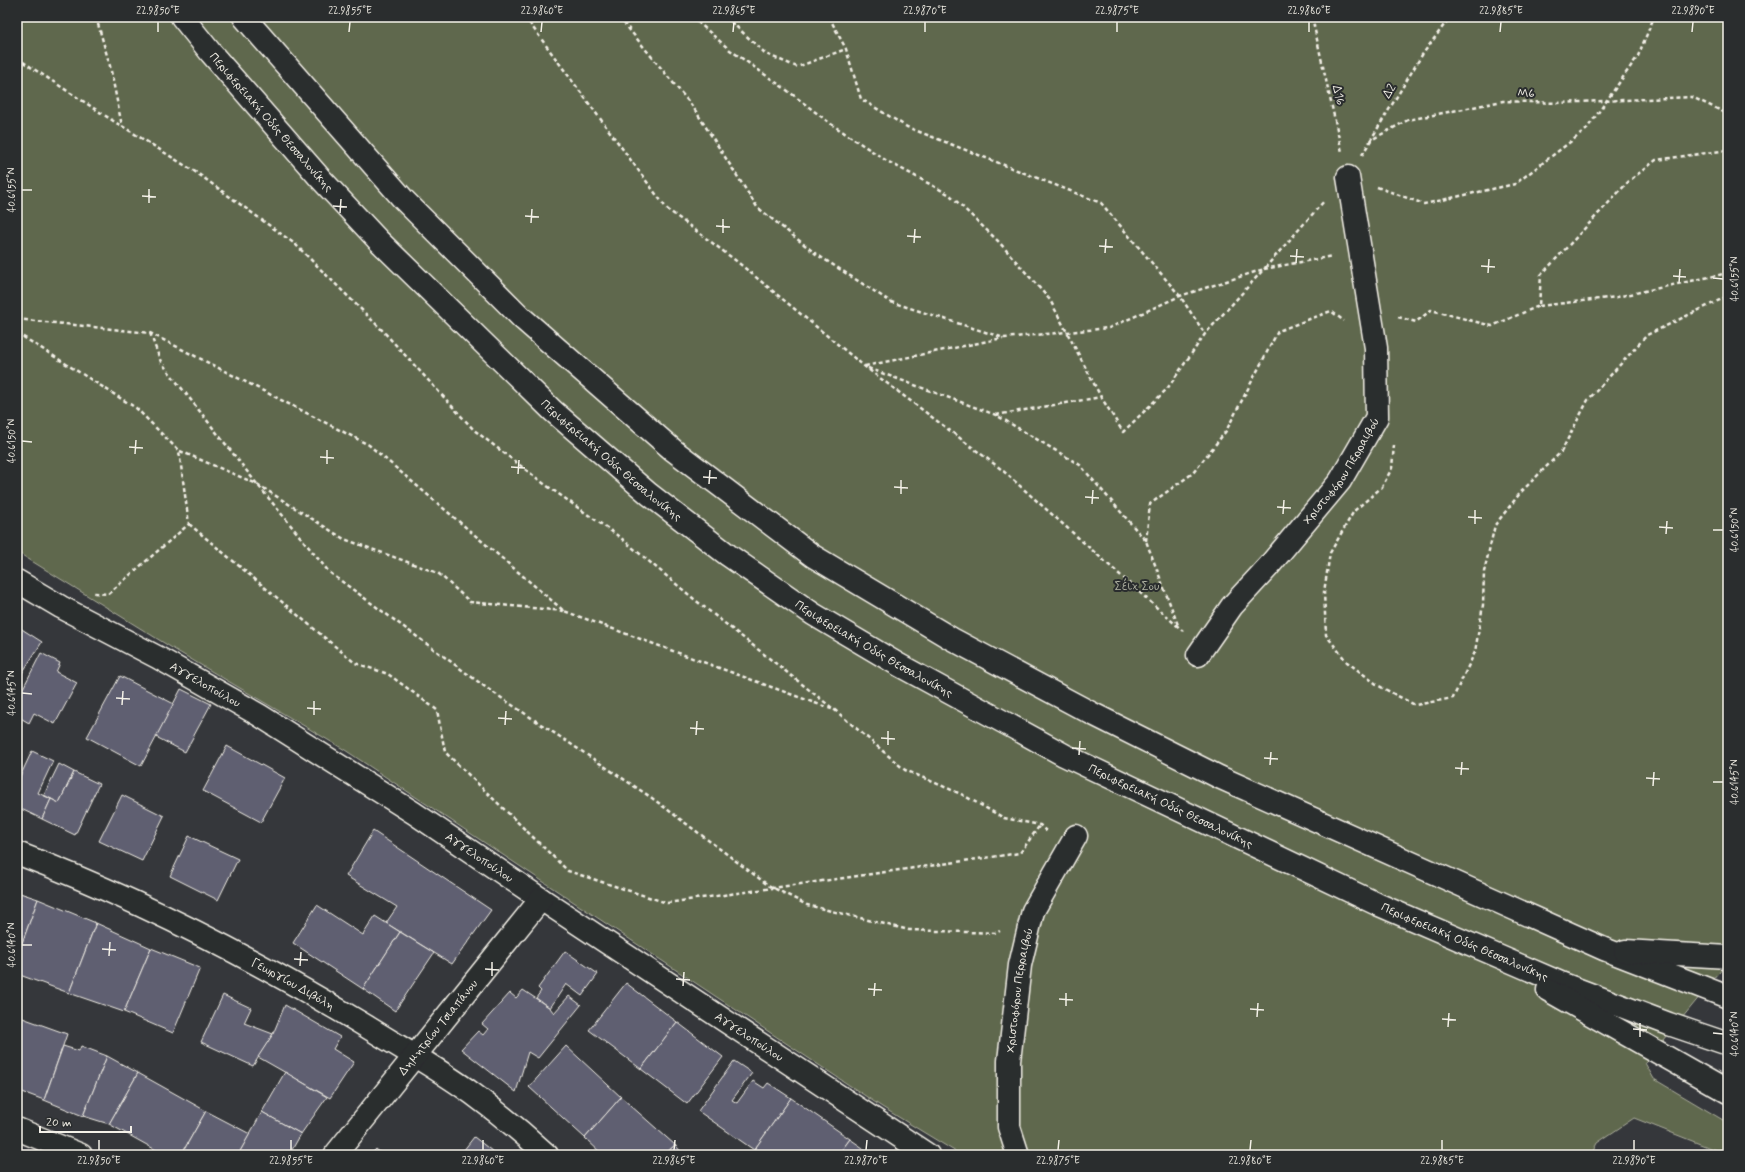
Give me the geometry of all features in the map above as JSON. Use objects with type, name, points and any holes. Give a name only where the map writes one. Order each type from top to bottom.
[{"type":"main road","name":"Περιφερειακή Οδός Θεσσαλονίκης","points":[[182,17],[211,54],[320,178],[378,240],[565,422],[649,494],[728,555],[814,614],[886,657],[1064,755],[1377,904],[1563,984],[1728,1044]]},
{"type":"main road","points":[[244,17],[404,200],[522,318],[673,450],[813,556],[952,639],[1091,713],[1198,767],[1604,949],[1728,997]]},
{"type":"main road","name":"Χριστοφόρου Περραιβού","points":[[1199,654],[1232,606],[1268,567],[1340,481],[1377,417],[1376,348],[1348,178]]},
{"type":"main road","name":"Αγγελοπούλου","points":[[17,581],[61,608],[157,657],[259,714],[414,813],[541,900],[928,1155]]},
{"type":"main road","name":"Χριστοφόρου Περραιβού","points":[[1018,1155],[1009,1127],[1009,1062],[1020,965],[1034,911],[1072,844]]},
{"type":"main road","name":"Γεωργίου Διβόλη","points":[[17,853],[108,890],[152,910],[309,992],[449,1077],[493,1108],[547,1155]]},
{"type":"main road","name":"Δημητρίου Τσιαπάνου","points":[[335,1155],[541,900]]},
{"type":"main road","points":[[1454,936],[1728,1092]]},
{"type":"main road","points":[[1604,949],[1728,957]]},
{"type":"main road","points":[[17,1129],[82,1155]]},
{"type":"path","points":[[96,17],[110,66],[122,126]]},
{"type":"path","points":[[525,17],[667,209],[735,260],[864,366],[1001,469],[1178,626],[1199,654]]},
{"type":"path","points":[[619,17],[694,107],[757,207],[816,254],[891,302],[1004,338]]},
{"type":"path","points":[[692,17],[730,50],[832,124],[887,161],[950,195],[998,241],[1050,300],[1101,397]]},
{"type":"path","points":[[726,17],[766,54],[797,67],[846,50]]},
{"type":"path","points":[[829,17],[833,22],[846,50],[861,99],[907,127],[1101,203],[1180,296],[1205,334]]},
{"type":"path","name":"Δ16","points":[[1312,17],[1348,178]]},
{"type":"path","name":"Δ2","points":[[1348,178],[1422,56],[1450,17]]},
{"type":"path","points":[[864,366],[1004,338],[1109,328],[1180,296],[1264,269],[1323,201],[1348,178],[1424,204],[1515,184],[1586,130],[1638,56],[1654,17]]},
{"type":"path","points":[[17,58],[197,173],[294,244],[382,330],[474,430],[543,483],[621,538],[694,599],[836,711],[905,770],[961,794],[1004,818],[1040,825],[1072,844]]},
{"type":"path","name":"Μ6","points":[[1348,178],[1371,140],[1408,120],[1503,100],[1557,103],[1692,97],[1728,114]]},
{"type":"path","points":[[1539,306],[1617,297],[1728,273]]},
{"type":"path","points":[[1394,443],[1392,468],[1382,487],[1354,511],[1330,553],[1324,592],[1326,635],[1347,662],[1380,686],[1415,705],[1453,698],[1475,652],[1483,606],[1484,572],[1495,524],[1521,492],[1561,452],[1588,400],[1646,335],[1728,296]]},
{"type":"path","points":[[1146,541],[1150,504],[1193,474],[1226,431],[1278,331],[1331,310],[1376,348]]},
{"type":"path","points":[[17,319],[150,333],[369,445],[564,611]]},
{"type":"path","points":[[17,333],[136,408],[179,451],[257,484],[344,539],[438,573],[470,602],[564,611],[836,711]]},
{"type":"path","points":[[150,333],[161,362],[257,484],[329,572],[488,689],[652,798],[771,887],[807,905],[909,930],[996,933],[1034,911]]},
{"type":"path","points":[[864,366],[996,415],[1080,464],[1146,541],[1178,626]]},
{"type":"path","points":[[179,451],[188,524],[355,663],[388,674],[437,710],[445,752],[568,871],[667,903],[771,887],[1020,853],[1040,825]]},
{"type":"path","points":[[93,592],[108,594],[188,524]]},
{"type":"green space","name":"Σέιχ Σου","points":[[17,17],[1728,17],[1728,962],[1645,1063],[1654,1079],[1728,1123],[1728,1155],[1634,1118],[1597,1143],[1591,1155],[961,1155],[882,1107],[345,750],[177,651],[17,552]]},
{"type":"building","points":[[17,626],[42,642],[17,681]]},
{"type":"building","points":[[41,653],[60,663],[56,672],[77,683],[55,724],[34,713],[29,723],[17,716],[17,700]]},
{"type":"building","points":[[120,676],[174,704],[141,766],[87,737]]},
{"type":"building","points":[[181,689],[211,704],[185,752],[156,737]]},
{"type":"building","points":[[227,746],[285,778],[261,822],[203,791]]},
{"type":"building","points":[[32,751],[53,761],[38,793],[51,799],[42,819],[17,807],[17,783]]},
{"type":"building","points":[[59,764],[74,772],[59,803],[44,795]]},
{"type":"building","points":[[74,772],[99,784],[75,835],[42,819],[51,799],[59,803]]},
{"type":"building","points":[[122,795],[164,816],[142,861],[99,841]]},
{"type":"building","points":[[373,831],[491,910],[452,964],[386,923],[397,907],[346,876]]},
{"type":"building","points":[[189,836],[238,859],[218,900],[170,876]]},
{"type":"building","points":[[17,892],[38,899],[17,957]]},
{"type":"building","points":[[38,899],[96,923],[69,993],[17,974],[17,957]]},
{"type":"building","points":[[317,905],[363,935],[375,916],[400,932],[363,989],[293,943]]},
{"type":"building","points":[[96,923],[151,948],[124,1012],[69,993]]},
{"type":"building","points":[[400,932],[434,953],[395,1011],[363,989]]},
{"type":"building","points":[[151,948],[200,968],[173,1033],[124,1012]]},
{"type":"building","points":[[565,951],[598,974],[582,996],[566,984],[550,1008],[536,998],[541,991],[538,988]]},
{"type":"building","points":[[626,983],[677,1022],[641,1069],[589,1030]]},
{"type":"building","points":[[523,990],[550,1008],[554,1013],[569,996],[581,1005],[538,1058],[528,1052],[516,1092],[461,1049],[478,1031],[483,1035],[488,1029],[482,1024],[510,993],[516,998]]},
{"type":"building","points":[[223,995],[251,1008],[244,1023],[273,1034],[253,1066],[201,1042]]},
{"type":"building","points":[[285,1005],[340,1037],[333,1049],[354,1062],[330,1098],[258,1057],[273,1034]]},
{"type":"building","points":[[17,1016],[67,1034],[44,1100],[17,1090]]},
{"type":"building","points":[[677,1022],[723,1057],[687,1104],[641,1069]]},
{"type":"building","points":[[63,1046],[79,1051],[81,1046],[107,1056],[83,1116],[44,1100]]},
{"type":"building","points":[[566,1046],[621,1097],[585,1138],[529,1087]]},
{"type":"building","points":[[107,1056],[138,1073],[109,1124],[83,1116]]},
{"type":"building","points":[[734,1061],[752,1073],[732,1100],[737,1103],[753,1081],[764,1088],[768,1083],[791,1098],[754,1150],[698,1111]]},
{"type":"building","points":[[285,1072],[327,1097],[301,1134],[262,1112]]},
{"type":"building","points":[[138,1073],[206,1111],[181,1155],[165,1155],[109,1124]]},
{"type":"building","points":[[621,1097],[675,1145],[664,1155],[603,1155],[585,1138]]},
{"type":"building","points":[[791,1098],[850,1139],[838,1155],[761,1155],[754,1150]]},
{"type":"building","points":[[206,1111],[250,1134],[238,1155],[181,1155]]},
{"type":"building","points":[[262,1112],[301,1134],[289,1155],[238,1155]]},
{"type":"building","points":[[474,1137],[497,1155],[460,1155]]},
{"type":"building","points":[[850,1139],[873,1155],[838,1155]]},
{"type":"building","points":[[675,1145],[684,1155],[664,1155]]},
{"type":"building","points":[[376,1149],[383,1155],[370,1155]]}]
